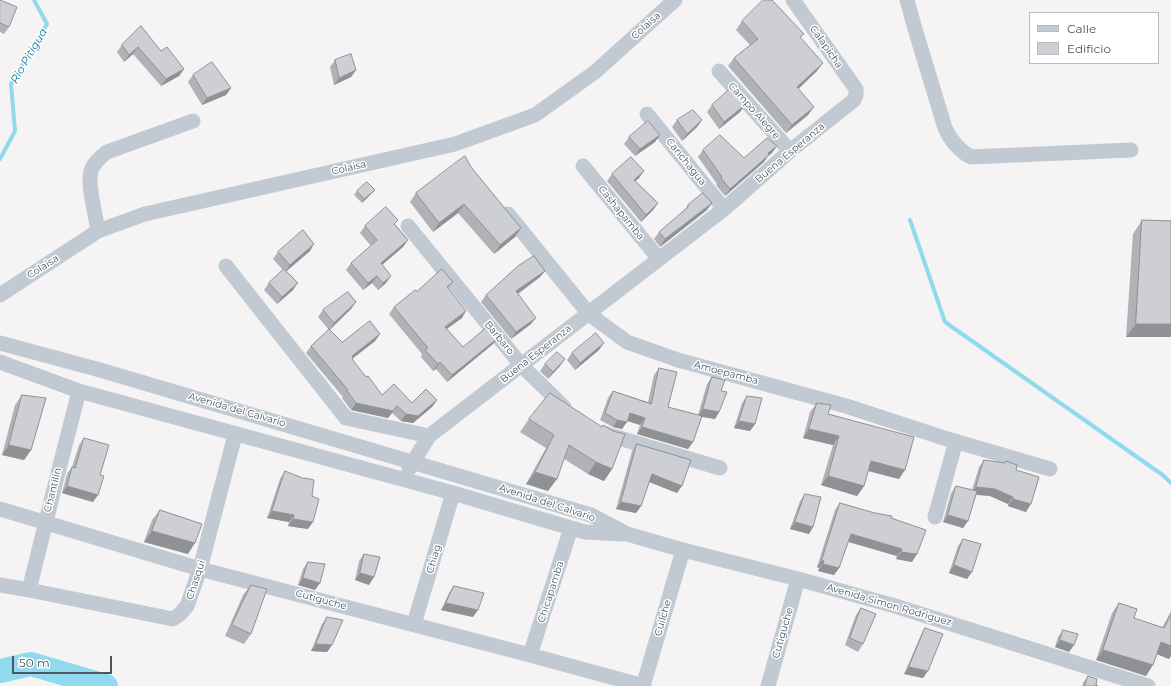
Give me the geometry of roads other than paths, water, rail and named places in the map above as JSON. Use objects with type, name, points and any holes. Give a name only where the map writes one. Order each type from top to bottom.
[{"type":"street","name":"Colaisa","points":[[0,295],[98,231],[145,214],[455,144],[535,114],[595,72],[675,0]]},
{"type":"street","name":"Calapicha","points":[[793,0],[856,89],[856,95]]},
{"type":"street","points":[[907,0],[945,128],[950,139],[961,152],[971,157],[1131,150]]},
{"type":"street","name":"Campo Alegre","points":[[719,71],[790,151]]},
{"type":"street","name":"Buena Esperanza","points":[[429,436],[522,366],[724,209],[790,151],[854,100],[856,95]]},
{"type":"street","name":"Canchagua","points":[[647,114],[724,209]]},
{"type":"street","points":[[98,231],[91,186],[91,171],[97,160],[107,152],[193,121]]},
{"type":"street","name":"Cashapamba","points":[[583,166],[659,259]]},
{"type":"street","name":"Amoepamba","points":[[501,206],[589,314],[627,342],[678,360],[846,406],[1050,470]]},
{"type":"street","name":"Barbaro","points":[[408,226],[522,366],[568,412],[575,416]]},
{"type":"street","points":[[226,266],[346,418],[429,436],[403,480]]},
{"type":"street","name":"Avenida del Calvario","points":[[0,343],[100,370],[591,515],[627,534]]},
{"type":"street","name":"Avenida del Calvario","points":[[0,362],[79,391],[235,435],[453,493],[585,532],[627,534]]},
{"type":"street","name":"Chantilin","points":[[29,590],[79,391]]},
{"type":"street","points":[[595,428],[609,435],[720,468]]},
{"type":"street","name":"Chasqui","points":[[0,585],[172,619],[187,606],[200,568],[235,435]]},
{"type":"street","points":[[935,517],[956,441]]},
{"type":"street","name":"Chiag","points":[[414,624],[453,493]]},
{"type":"street","name":"Cutiguche","points":[[0,509],[200,568],[644,686]]},
{"type":"street","name":"Chicapamba","points":[[530,655],[571,528]]},
{"type":"street","name":"Avenida Simon Rodriguez","points":[[627,534],[895,606],[1148,686]]},
{"type":"street","name":"Cuilche","points":[[644,686],[683,550]]},
{"type":"street","name":"Cutiguche","points":[[768,686],[798,579]]},
{"type":"waterway","name":"Rio Pitigua","points":[[0,159],[15,131],[11,84],[47,24],[34,0]]},
{"type":"waterway","points":[[910,220],[945,322],[1164,476],[1171,483]]},
{"type":"waterway","points":[[0,671],[31,664],[106,686]]}]
